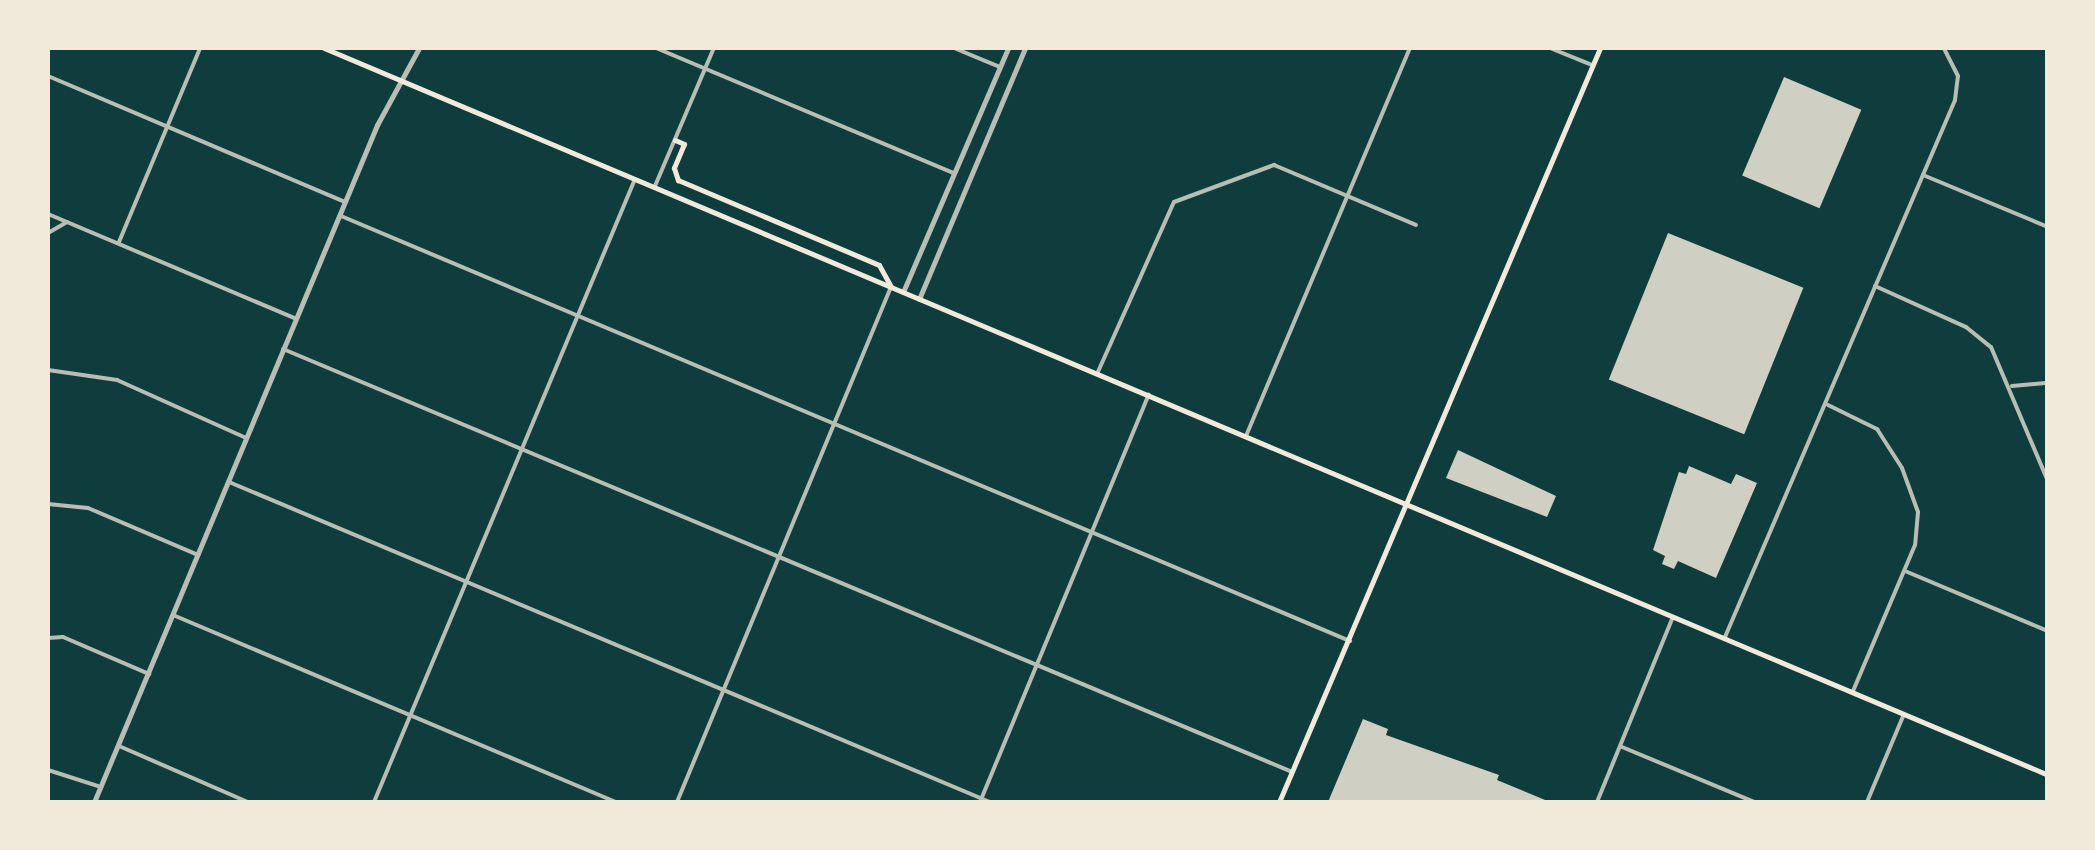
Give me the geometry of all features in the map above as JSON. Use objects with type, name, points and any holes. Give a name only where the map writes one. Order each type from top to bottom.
[{"type":"main road","points":[[324,48],[2048,775]]},
{"type":"main road","points":[[1280,802],[1600,48]]},
{"type":"main road","points":[[675,140],[684,144],[674,168],[678,180],[879,265],[892,287]]},
{"type":"street","points":[[119,244],[200,48]]},
{"type":"street","points":[[94,802],[339,215],[419,48]]},
{"type":"street","points":[[656,48],[954,173]]},
{"type":"street","points":[[655,187],[714,48]]},
{"type":"street","points":[[954,48],[1000,67]]},
{"type":"street","points":[[904,292],[1008,48]]},
{"type":"street","points":[[919,299],[1026,48]]},
{"type":"street","points":[[1246,436],[1410,48]]},
{"type":"street","points":[[1550,48],[1593,65]]},
{"type":"street","points":[[1724,638],[1828,405],[1955,100],[1958,76],[1944,48]]},
{"type":"street","points":[[48,76],[345,202]]},
{"type":"street","points":[[1097,374],[1174,202],[1274,165],[1416,225]]},
{"type":"street","points":[[1922,175],[2048,228]]},
{"type":"street","points":[[374,802],[635,179]]},
{"type":"street","points":[[48,214],[296,319]]},
{"type":"street","points":[[339,215],[1350,641]]},
{"type":"street","points":[[48,233],[67,222]]},
{"type":"street","points":[[1876,286],[1966,327],[1991,346],[2012,386],[2028,444],[2048,482]]},
{"type":"street","points":[[677,802],[892,287]]},
{"type":"street","points":[[283,350],[1292,772]]},
{"type":"street","points":[[48,370],[116,380],[246,438]]},
{"type":"street","points":[[2012,386],[2048,382]]},
{"type":"street","points":[[981,801],[1149,395]]},
{"type":"street","points":[[1828,405],[1876,428],[1902,468],[1918,529],[1905,571],[1852,693]]},
{"type":"street","points":[[229,482],[990,802]]},
{"type":"street","points":[[48,504],[88,508],[198,555]]},
{"type":"street","points":[[1905,571],[2048,631]]},
{"type":"street","points":[[173,615],[616,802]]},
{"type":"street","points":[[1598,802],[1673,617]]},
{"type":"street","points":[[48,638],[64,638],[150,674]]},
{"type":"street","points":[[1868,802],[1904,714]]},
{"type":"street","points":[[119,746],[248,802]]},
{"type":"street","points":[[1622,747],[1754,802]]},
{"type":"street","points":[[48,770],[101,787]]},
{"type":"building","points":[[1784,77],[1861,110],[1820,208],[1742,175]]},
{"type":"building","points":[[1668,233],[1803,288],[1744,434],[1609,379]]},
{"type":"building","points":[[1458,450],[1556,496],[1547,517],[1446,478]]},
{"type":"building","points":[[1689,466],[1731,484],[1736,474],[1757,483],[1716,578],[1678,561],[1674,569],[1662,564],[1665,556],[1653,550],[1679,472],[1686,474]]},
{"type":"building","points":[[1363,719],[1388,729],[1386,735],[1499,775],[1497,780],[1550,802],[1328,802]]}]
